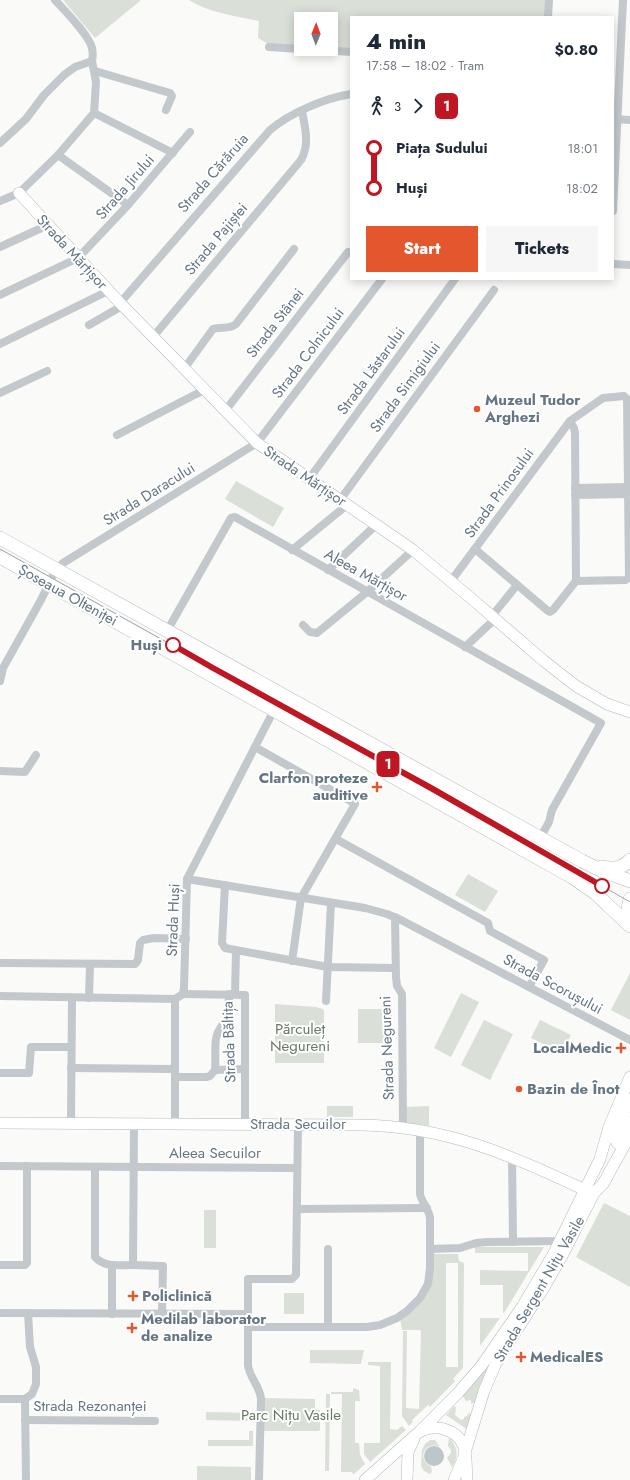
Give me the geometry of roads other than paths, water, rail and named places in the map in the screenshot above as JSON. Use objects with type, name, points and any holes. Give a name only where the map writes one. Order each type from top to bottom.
[{"type":"main road","name":"Șoseaua Olteniței","points":[[0,538],[582,861],[602,871],[630,881]]},
{"type":"main road","name":"Șoseaua Olteniței","points":[[0,557],[572,877],[592,890],[630,927]]},
{"type":"main road","points":[[582,861],[601,867],[613,868],[622,866],[630,860]]},
{"type":"main road","points":[[630,898],[628,916],[630,927]]},
{"type":"street","points":[[0,201],[19,193],[58,154],[94,113],[96,94],[92,48],[89,40],[55,0]]},
{"type":"street","points":[[548,16],[549,0]]},
{"type":"street","points":[[614,164],[615,119],[623,0]]},
{"type":"street","points":[[269,47],[294,49]]},
{"type":"street","points":[[338,51],[350,52]]},
{"type":"street","points":[[0,143],[26,118],[44,95],[64,75],[75,67],[92,61]]},
{"type":"street","points":[[95,71],[170,93],[172,96],[166,110]]},
{"type":"street","name":"Strada Cărăruia","points":[[88,325],[121,304],[270,130],[280,122],[302,111],[333,98],[350,94]]},
{"type":"street","name":"Strada Pajiștei","points":[[153,337],[301,160],[306,144],[302,111]]},
{"type":"street","points":[[94,113],[173,153]]},
{"type":"street","points":[[615,119],[630,120]]},
{"type":"street","name":"Strada Jirului","points":[[78,258],[128,205],[190,132]]},
{"type":"street","points":[[58,154],[128,205]]},
{"type":"street","name":"Strada Mărțișor","points":[[19,193],[108,291],[257,443],[412,550],[451,581],[549,666],[576,686],[607,704],[630,712]]},
{"type":"street","points":[[0,247],[48,225]]},
{"type":"street","points":[[184,369],[213,329],[219,327],[232,327],[236,324],[294,250]]},
{"type":"street","name":"Strada Stânei","points":[[225,411],[348,252]]},
{"type":"street","points":[[0,295],[78,258]]},
{"type":"street","points":[[614,264],[630,265]]},
{"type":"street","name":"Strada Colnicului","points":[[257,443],[381,280]]},
{"type":"street","name":"Strada Lăstarului","points":[[309,479],[454,280]]},
{"type":"street","name":"Strada Simigiului","points":[[292,550],[343,503],[494,290]]},
{"type":"street","points":[[0,344],[108,291]]},
{"type":"street","points":[[0,393],[47,371]]},
{"type":"street","points":[[117,435],[204,390]]},
{"type":"street","name":"Strada Prinosului","points":[[451,581],[570,421],[603,398],[626,397],[629,491]]},
{"type":"street","points":[[475,549],[550,612],[576,581],[574,428],[570,421]]},
{"type":"street","name":"Strada Daracului","points":[[56,569],[63,563],[257,443]]},
{"type":"street","points":[[575,492],[629,491],[630,536],[629,579],[576,581]]},
{"type":"street","name":"Aleea Mărțișor","points":[[167,631],[232,517],[292,550],[601,723],[552,810],[551,817],[540,838]]},
{"type":"street","points":[[328,570],[376,525]]},
{"type":"street","points":[[303,625],[310,632],[317,633],[367,592],[412,550]]},
{"type":"street","points":[[0,681],[2,667],[56,569]]},
{"type":"street","points":[[465,647],[494,618],[518,585]]},
{"type":"street","name":"Strada Huși","points":[[183,994],[187,879],[274,710]]},
{"type":"street","points":[[255,747],[354,803],[354,806],[301,898],[292,961]]},
{"type":"street","points":[[0,771],[11,773],[25,772],[36,755]]},
{"type":"street","points":[[336,838],[488,923],[490,931],[544,960],[529,987]]},
{"type":"street","name":"Strada Scorușului","points":[[187,879],[365,908],[395,917],[630,1040]]},
{"type":"street","points":[[225,885],[222,943],[225,948],[292,961],[328,966],[395,968]]},
{"type":"street","points":[[326,1001],[331,903]]},
{"type":"street","name":"Strada Negureni","points":[[395,917],[395,968],[397,986],[402,994],[403,1127]]},
{"type":"street","points":[[0,964],[135,964],[138,960],[140,943],[142,940],[154,938],[186,939]]},
{"type":"street","points":[[216,1070],[216,1036],[218,1030],[228,1019],[236,951]]},
{"type":"street","points":[[90,964],[90,998]]},
{"type":"street","points":[[0,996],[175,999],[183,994]]},
{"type":"street","name":"Strada Băltița","points":[[183,994],[245,995],[245,1124]]},
{"type":"street","points":[[71,1124],[72,998]]},
{"type":"street","points":[[175,999],[175,1124]]},
{"type":"street","points":[[0,1073],[29,1073],[31,1047],[71,1047]]},
{"type":"street","points":[[71,1068],[175,1073],[207,1077],[216,1070],[245,1069]]},
{"type":"street","name":"Strada Sergent Nițu Vasile","points":[[454,1480],[466,1452],[482,1396],[496,1363],[553,1272],[590,1191],[609,1127],[630,1077]]},
{"type":"street","points":[[600,1159],[630,1100]]},
{"type":"street","points":[[590,1191],[630,1118]]},
{"type":"street","name":"Strada Secuilor","points":[[0,1123],[298,1124],[403,1127],[468,1141],[512,1157],[590,1191]]},
{"type":"street","points":[[133,1265],[134,1124]]},
{"type":"street","points":[[259,1480],[261,1395],[248,1368],[248,1279],[292,1279],[296,1275],[298,1124]]},
{"type":"street","points":[[248,1327],[328,1327],[378,1325],[392,1320],[407,1311],[420,1298],[426,1290],[430,1273],[430,1218],[420,1194],[420,1130]]},
{"type":"street","name":"Strada Sergent Nițu Vasile","points":[[365,1480],[418,1433],[458,1393],[494,1349],[536,1286],[560,1241],[590,1191],[603,1184],[630,1135]]},
{"type":"street","points":[[512,1157],[513,1242]]},
{"type":"street","name":"Aleea Secuilor","points":[[0,1166],[298,1168]]},
{"type":"street","points":[[0,1265],[24,1265],[27,1263],[28,1166]]},
{"type":"street","points":[[95,1167],[95,1257],[100,1262],[112,1265],[163,1266],[162,1314]]},
{"type":"street","points":[[297,1209],[427,1208]]},
{"type":"street","points":[[430,1249],[455,1249],[481,1242],[560,1241]]},
{"type":"street","points":[[328,1249],[328,1327]]},
{"type":"street","points":[[112,1265],[112,1314]]},
{"type":"street","points":[[0,1313],[248,1314]]},
{"type":"street","points":[[26,1480],[25,1399],[32,1394],[36,1384],[36,1367],[30,1347],[28,1313]]},
{"type":"street","name":"Strada Rezonanței","points":[[0,1399],[25,1399]]},
{"type":"street","name":"Strada Rezonanței","points":[[25,1420],[155,1421]]},
{"type":"street","points":[[418,1433],[433,1428],[446,1429],[458,1437],[466,1452],[467,1480]]},
{"type":"street","name":"Strada Sergent Nițu Vasile","points":[[407,1480],[409,1449],[418,1433]]},
{"type":"street","points":[[407,1466],[414,1480]]},
{"type":"tram line","points":[[0,549],[431,788],[630,902]]},
{"type":"tram line","name":"1","points":[[173,645],[431,788],[602,886]]},
{"type":"place","name":"Muzeul Tudor Arghezi","points":[[477,409]]},
{"type":"place","name":"Huși","points":[[173,645]]},
{"type":"place","name":"Clarfon proteze auditive","points":[[377,787]]},
{"type":"place","name":"LocalMedic","points":[[621,1048]]},
{"type":"place","name":"Bazin de Înot","points":[[519,1089]]},
{"type":"place","name":"Policlinică","points":[[133,1296]]},
{"type":"place","name":"Medilab laborator de analize","points":[[132,1328]]},
{"type":"place","name":"MedicalES","points":[[521,1357]]},
{"type":"park label","name":"Părculeț Negureni","points":[[300,1038]]},
{"type":"park label","name":"Parc Nițu Vasile","points":[[291,1415]]}]
